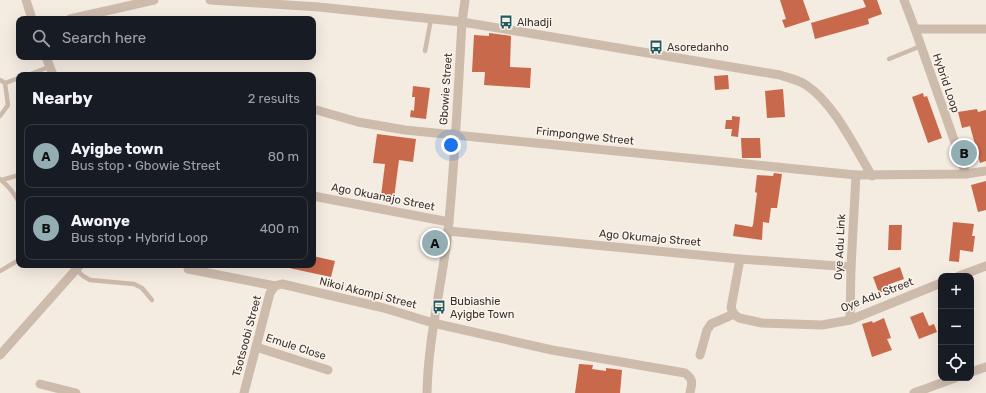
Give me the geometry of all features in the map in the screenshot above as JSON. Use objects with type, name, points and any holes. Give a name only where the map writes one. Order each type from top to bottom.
[{"type":"street","points":[[26,0],[31,16]]},
{"type":"street","points":[[83,16],[154,0]]},
{"type":"street","points":[[210,0],[319,7],[462,22],[780,75],[806,85],[832,111],[872,176],[966,174],[986,171]]},
{"type":"street","name":"Gbowie Street","points":[[427,393],[433,323],[441,283],[448,226],[462,22],[465,0]]},
{"type":"street","name":"Hybrid Loop","points":[[904,0],[916,29],[966,174]]},
{"type":"street","points":[[916,29],[986,29]]},
{"type":"street","points":[[47,60],[51,71]]},
{"type":"street","name":"Frimpongwe Street","points":[[316,110],[358,122],[405,130],[872,176]]},
{"type":"street","name":"Oye Adu Link","points":[[850,320],[856,175]]},
{"type":"street","name":"Ago Okuanajo Street","points":[[316,197],[448,226]]},
{"type":"street","name":"Ago Okumajo Street","points":[[448,226],[740,259],[851,267]]},
{"type":"street","points":[[700,355],[707,330],[711,324],[734,314],[731,308],[740,259]]},
{"type":"street","points":[[967,273],[986,266]]},
{"type":"street","points":[[0,355],[77,268]]},
{"type":"street","name":"Nikoi Akompi Street","points":[[188,269],[275,286],[282,284],[384,308],[433,323],[552,350],[685,373],[692,381],[690,393]]},
{"type":"street","name":"Oye Adu Street","points":[[734,314],[739,318],[762,323],[822,325],[850,320],[938,284]]},
{"type":"street","name":"Tsotsoobi Street","points":[[244,393],[270,293],[275,286]]},
{"type":"street","name":"Emule Close","points":[[256,347],[328,370]]},
{"type":"street","points":[[974,371],[986,367]]},
{"type":"street","points":[[914,393],[947,381]]},
{"type":"street","points":[[40,384],[76,393]]},
{"type":"lane","points":[[425,51],[431,19]]},
{"type":"lane","points":[[889,59],[921,46]]},
{"type":"lane","points":[[5,83],[16,79]]},
{"type":"lane","points":[[0,80],[5,83]]},
{"type":"lane","points":[[0,116],[8,105],[5,83]]},
{"type":"lane","points":[[1,180],[16,176]]},
{"type":"lane","points":[[1,180],[12,190],[16,197]]},
{"type":"lane","points":[[0,271],[16,262]]},
{"type":"lane","points":[[79,268],[83,276],[90,280],[134,284],[142,288],[152,300]]},
{"type":"building","points":[[780,0],[803,0],[810,20],[785,28],[782,20],[786,19]]},
{"type":"building","points":[[863,0],[877,0],[882,14],[868,19],[869,24],[815,39],[811,23],[866,7]]},
{"type":"building","points":[[489,33],[511,36],[510,67],[531,68],[530,88],[484,85],[485,72],[472,72],[474,35],[489,36]]},
{"type":"building","points":[[728,75],[729,89],[715,90],[714,76]]},
{"type":"building","points":[[413,86],[430,88],[426,119],[410,117],[411,110],[414,111],[415,97],[412,97]]},
{"type":"building","points":[[783,89],[785,117],[767,118],[765,91]]},
{"type":"building","points":[[923,93],[924,97],[927,96],[942,138],[928,143],[912,97]]},
{"type":"building","points":[[977,109],[978,112],[986,110],[986,161],[980,163],[970,126],[962,128],[958,112]]},
{"type":"building","points":[[732,116],[740,117],[738,137],[731,136],[732,129],[725,129],[726,120],[732,120]]},
{"type":"building","points":[[377,134],[416,139],[413,162],[399,160],[394,198],[381,196],[385,164],[373,163]]},
{"type":"building","points":[[741,138],[760,138],[761,158],[742,158]]},
{"type":"building","points":[[774,173],[782,174],[777,208],[771,208],[769,223],[763,222],[762,240],[733,236],[735,224],[752,227],[753,225],[757,193],[755,192],[757,175],[773,176]]},
{"type":"building","points":[[986,181],[986,210],[978,212],[971,185]]},
{"type":"building","points":[[953,222],[974,224],[972,236],[975,236],[973,252],[960,250],[959,262],[949,261]]},
{"type":"building","points":[[889,225],[902,225],[901,250],[888,250]]},
{"type":"building","points":[[316,257],[335,261],[331,277],[289,268],[316,268]]},
{"type":"building","points":[[900,267],[904,279],[890,284],[892,288],[879,293],[873,277]]},
{"type":"building","points":[[923,312],[929,326],[934,324],[937,332],[919,339],[910,317]]},
{"type":"building","points":[[884,318],[891,338],[887,339],[892,350],[872,357],[862,324],[872,321],[873,323]]},
{"type":"building","points":[[579,364],[593,365],[592,369],[606,371],[606,368],[622,370],[620,393],[575,393]]},
{"type":"place","name":"Alhadji","points":[[506,22]]},
{"type":"place","name":"Asoredanho","points":[[656,47]]},
{"type":"place","name":"Awonye","points":[[964,153]]},
{"type":"place","name":"Ayigbe town","points":[[435,243]]},
{"type":"place","name":"Bubiashie Ayigbe Town","points":[[439,307]]}]
